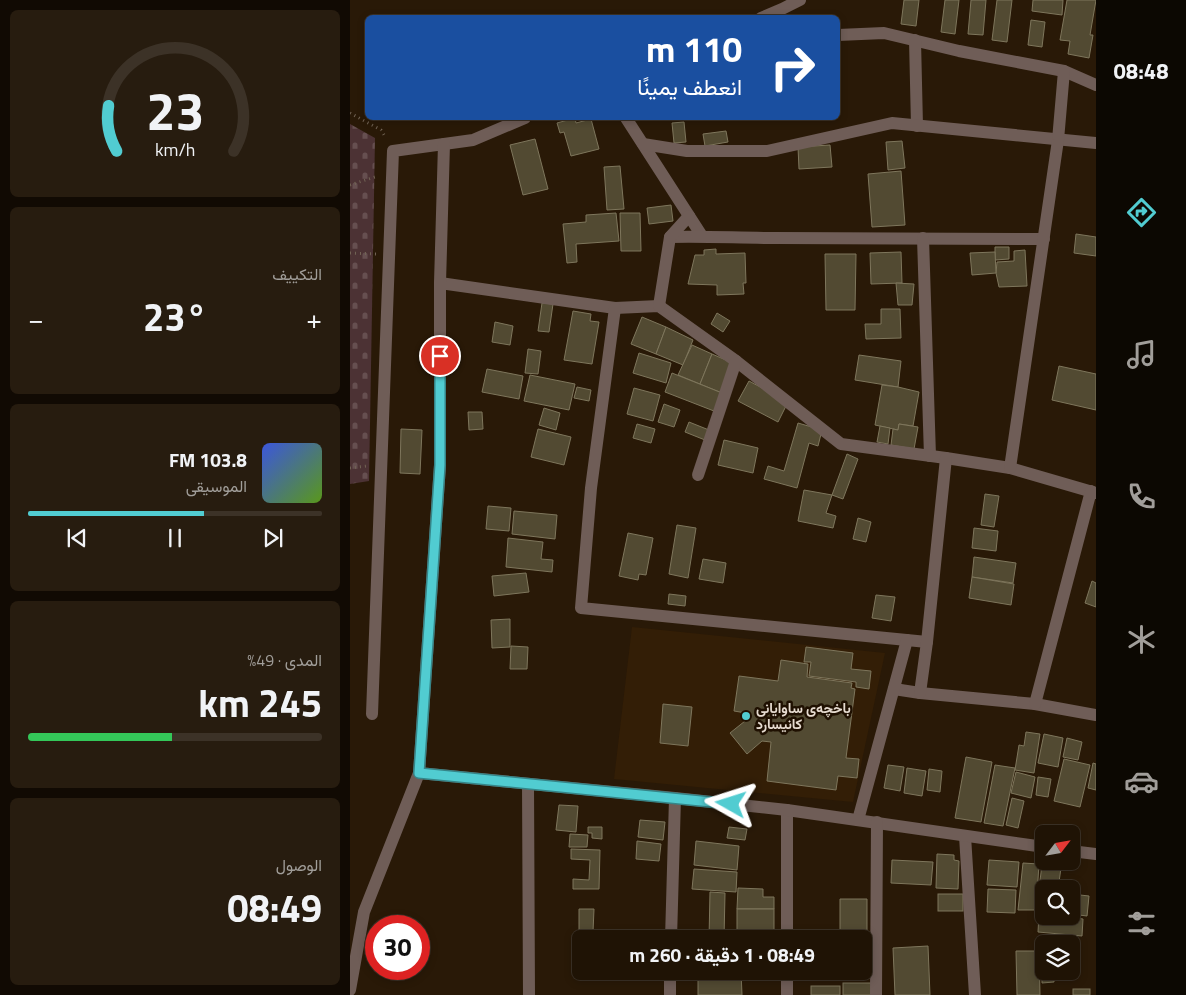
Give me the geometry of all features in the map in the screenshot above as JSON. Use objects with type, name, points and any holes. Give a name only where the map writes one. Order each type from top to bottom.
[{"type":"street","points":[[768,15],[800,0]]},
{"type":"street","points":[[840,35],[884,32],[959,51],[1064,71],[1096,85]]},
{"type":"street","points":[[916,40],[917,126]]},
{"type":"street","points":[[1010,468],[1058,140],[1064,71]]},
{"type":"street","points":[[372,714],[393,151],[473,140],[520,120]]},
{"type":"street","points":[[627,120],[702,236]]},
{"type":"street","points":[[643,144],[687,151],[767,150],[892,123],[1096,143]]},
{"type":"street","points":[[350,990],[364,912],[419,773],[440,465],[440,283],[444,144]]},
{"type":"street","points":[[659,306],[670,237],[689,216]]},
{"type":"street","points":[[670,237],[1044,239]]},
{"type":"street","points":[[923,238],[930,456]]},
{"type":"street","points":[[440,283],[615,308],[659,306],[736,361],[841,444],[1010,468],[1094,492],[1035,704]]},
{"type":"street","points":[[615,308],[592,488],[581,608],[927,642]]},
{"type":"street","points":[[698,475],[736,361]]},
{"type":"street","points":[[920,693],[946,458]]},
{"type":"street","points":[[858,820],[907,640]]},
{"type":"street","points":[[894,689],[1035,704],[1096,715]]},
{"type":"street","points":[[419,773],[787,810],[1035,846]]},
{"type":"street","points":[[528,784],[529,995]]},
{"type":"street","points":[[671,930],[675,798]]},
{"type":"street","points":[[787,810],[787,930]]},
{"type":"street","points":[[876,995],[877,822]]},
{"type":"street","points":[[965,836],[975,995]]},
{"type":"street","points":[[1080,852],[1096,854]]},
{"type":"street","points":[[670,980],[670,995]]},
{"type":"street","points":[[787,980],[787,995]]},
{"type":"path","points":[[350,114],[381,130],[393,151]]},
{"type":"path","points":[[350,185],[392,171]]},
{"type":"path","points":[[350,253],[389,255]]},
{"type":"shaded area","name":"باخچەی ساوایانی کانیسارد","points":[[632,627],[885,653],[853,802],[614,779]]},
{"type":"green space","points":[[350,124],[375,138],[369,481],[350,484]]},
{"type":"building","points":[[904,0],[919,0],[916,26],[901,24]]},
{"type":"building","points":[[945,0],[959,0],[955,34],[941,32]]},
{"type":"building","points":[[971,0],[986,0],[983,35],[968,34]]},
{"type":"building","points":[[997,0],[1012,0],[1007,42],[992,40]]},
{"type":"building","points":[[1033,0],[1063,0],[1062,15],[1032,11]]},
{"type":"building","points":[[1067,0],[1096,0],[1090,35],[1093,35],[1089,58],[1068,54],[1070,41],[1060,40]]},
{"type":"building","points":[[1031,20],[1045,22],[1042,47],[1028,45]]},
{"type":"building","points":[[568,120],[575,120],[576,123],[591,120],[599,149],[571,156],[564,132],[560,133],[557,123]]},
{"type":"building","points":[[684,122],[686,142],[674,143],[672,123]]},
{"type":"building","points":[[726,131],[728,142],[705,146],[703,134]]},
{"type":"building","points":[[535,139],[548,189],[523,195],[510,145]]},
{"type":"building","points":[[902,141],[905,168],[888,170],[886,142]]},
{"type":"building","points":[[830,145],[832,167],[799,169],[798,147]]},
{"type":"building","points":[[620,166],[624,209],[607,210],[604,167]]},
{"type":"building","points":[[901,171],[905,225],[872,227],[868,174]]},
{"type":"building","points":[[671,205],[673,221],[649,224],[647,208]]},
{"type":"building","points":[[616,213],[619,241],[576,244],[577,262],[567,263],[563,224],[586,222],[586,215]]},
{"type":"building","points":[[620,213],[640,213],[641,251],[621,251]]},
{"type":"building","points":[[1076,234],[1096,237],[1096,256],[1074,253]]},
{"type":"building","points":[[995,247],[1009,247],[1009,259],[995,260]]},
{"type":"building","points":[[716,249],[716,254],[745,253],[746,283],[743,283],[744,294],[717,295],[717,285],[688,284],[695,255],[704,255],[704,250]]},
{"type":"building","points":[[1025,250],[1027,286],[999,287],[996,273],[997,262],[1014,261],[1014,251]]},
{"type":"building","points":[[901,252],[902,283],[871,284],[870,253]]},
{"type":"building","points":[[995,252],[996,273],[972,275],[970,253]]},
{"type":"building","points":[[825,254],[856,254],[855,310],[826,310]]},
{"type":"building","points":[[896,283],[914,284],[912,305],[898,305]]},
{"type":"building","points":[[542,303],[553,304],[549,332],[538,331]]},
{"type":"building","points":[[881,309],[900,309],[901,338],[866,339],[865,324],[881,324]]},
{"type":"building","points":[[573,311],[591,314],[590,321],[599,322],[592,364],[564,360]]},
{"type":"building","points":[[717,313],[730,321],[723,332],[711,324]]},
{"type":"building","points":[[642,317],[666,327],[656,354],[631,344]]},
{"type":"building","points":[[495,322],[513,326],[510,345],[492,342]]},
{"type":"building","points":[[666,327],[693,340],[683,365],[656,354]]},
{"type":"building","points":[[692,345],[712,354],[700,384],[678,375]]},
{"type":"building","points":[[528,349],[541,351],[538,374],[525,373]]},
{"type":"building","points":[[639,353],[671,363],[666,383],[633,373]]},
{"type":"building","points":[[712,354],[735,364],[722,393],[700,384]]},
{"type":"building","points":[[859,355],[901,361],[898,387],[855,380]]},
{"type":"building","points":[[1059,366],[1096,374],[1096,410],[1052,400]]},
{"type":"building","points":[[487,369],[523,376],[519,399],[482,392]]},
{"type":"building","points":[[672,373],[722,393],[714,411],[665,392]]},
{"type":"building","points":[[530,375],[575,384],[569,410],[524,401]]},
{"type":"building","points":[[749,381],[788,402],[778,422],[738,401]]},
{"type":"building","points":[[882,385],[919,392],[913,426],[899,424],[898,430],[875,425]]},
{"type":"building","points":[[577,387],[591,390],[589,401],[574,398]]},
{"type":"building","points":[[634,388],[660,395],[653,421],[627,414]]},
{"type":"building","points":[[664,404],[680,410],[674,427],[658,422]]},
{"type":"building","points":[[544,408],[560,413],[556,430],[539,425]]},
{"type":"building","points":[[468,412],[482,412],[483,429],[469,430]]},
{"type":"building","points":[[689,422],[709,430],[705,440],[685,432]]},
{"type":"building","points":[[798,423],[822,430],[818,446],[809,443],[797,488],[764,479],[768,466],[784,471]]},
{"type":"building","points":[[637,424],[655,429],[651,443],[633,438]]},
{"type":"building","points":[[899,424],[918,427],[914,449],[891,445],[893,429],[898,430]]},
{"type":"building","points":[[880,426],[890,428],[888,444],[877,442]]},
{"type":"building","points":[[401,429],[422,430],[420,474],[400,473]]},
{"type":"building","points":[[538,429],[571,437],[564,465],[531,457]]},
{"type":"building","points":[[724,440],[758,448],[753,473],[718,465]]},
{"type":"building","points":[[847,454],[858,459],[843,499],[832,495]]},
{"type":"building","points":[[804,490],[832,495],[826,513],[836,516],[833,528],[798,521]]},
{"type":"building","points":[[985,494],[999,496],[994,527],[981,525]]},
{"type":"building","points":[[488,506],[511,508],[509,531],[486,529]]},
{"type":"building","points":[[514,511],[557,515],[555,539],[512,534]]},
{"type":"building","points":[[858,518],[871,522],[866,542],[853,539]]},
{"type":"building","points":[[677,525],[696,528],[688,578],[669,574]]},
{"type":"building","points":[[974,528],[998,531],[996,551],[972,548]]},
{"type":"building","points":[[628,533],[653,538],[646,575],[639,574],[638,580],[619,576]]},
{"type":"building","points":[[508,538],[543,542],[541,559],[553,560],[552,572],[506,567]]},
{"type":"building","points":[[974,557],[1016,563],[1013,583],[972,577]]},
{"type":"building","points":[[703,559],[726,563],[723,583],[699,579]]},
{"type":"building","points":[[526,573],[529,592],[494,596],[492,576]]},
{"type":"building","points":[[972,577],[1014,584],[1011,605],[969,598]]},
{"type":"building","points":[[1092,581],[1096,583],[1096,607],[1085,603]]},
{"type":"building","points":[[669,594],[686,596],[685,606],[668,604]]},
{"type":"building","points":[[876,595],[895,597],[891,621],[872,618]]},
{"type":"building","points":[[510,619],[510,647],[492,648],[491,620]]},
{"type":"building","points":[[511,646],[528,647],[527,669],[510,669]]},
{"type":"building","points":[[806,647],[853,653],[851,669],[871,671],[869,689],[856,687],[856,682],[809,676],[811,662],[804,662]]},
{"type":"building","points":[[781,660],[808,664],[807,677],[852,683],[851,688],[855,689],[846,758],[859,759],[857,778],[838,776],[836,790],[767,781],[771,742],[762,741],[747,754],[730,733],[745,721],[746,713],[734,711],[739,676],[778,681]]},
{"type":"building","points":[[663,704],[692,707],[688,746],[660,743]]},
{"type":"building","points":[[1026,732],[1040,734],[1034,773],[1015,770],[1019,745],[1024,746]]},
{"type":"building","points":[[1044,734],[1063,738],[1058,767],[1038,763]]},
{"type":"building","points":[[1067,738],[1082,742],[1078,760],[1063,757]]},
{"type":"building","points":[[966,757],[992,762],[981,822],[955,818]]},
{"type":"building","points":[[1064,759],[1090,765],[1080,807],[1054,801]]},
{"type":"building","points":[[1093,763],[1096,764],[1096,790],[1088,788]]},
{"type":"building","points":[[888,765],[904,767],[900,791],[884,788]]},
{"type":"building","points":[[995,765],[1015,768],[1003,826],[984,823]]},
{"type":"building","points":[[907,768],[926,771],[922,796],[904,793]]},
{"type":"building","points":[[929,769],[942,771],[940,792],[927,790]]},
{"type":"building","points":[[1016,772],[1035,777],[1031,798],[1011,793]]},
{"type":"building","points":[[1038,777],[1051,779],[1048,797],[1036,795]]},
{"type":"building","points":[[1012,798],[1024,801],[1018,828],[1006,825]]},
{"type":"building","points":[[559,805],[578,806],[576,832],[556,830]]},
{"type":"building","points":[[640,820],[665,822],[663,840],[638,837]]},
{"type":"building","points":[[588,827],[602,827],[602,839],[592,838],[592,833],[588,833]]},
{"type":"building","points":[[729,827],[747,829],[745,840],[727,838]]},
{"type":"building","points":[[570,834],[588,835],[587,847],[569,847]]},
{"type":"building","points":[[637,841],[661,844],[659,861],[636,859]]},
{"type":"building","points":[[696,841],[739,846],[737,870],[694,865]]},
{"type":"building","points":[[571,849],[600,850],[599,889],[573,889],[573,879],[589,880],[590,860],[571,859]]},
{"type":"building","points":[[937,854],[954,855],[954,860],[959,861],[958,889],[936,888]]},
{"type":"building","points":[[892,860],[933,862],[931,885],[891,883]]},
{"type":"building","points":[[989,860],[1019,862],[1017,887],[987,885]]},
{"type":"building","points":[[1023,863],[1035,864],[1035,870],[1039,870],[1038,880],[1035,880],[1035,910],[1018,910]]},
{"type":"building","points":[[694,869],[737,872],[736,892],[692,889]]},
{"type":"building","points":[[1041,870],[1061,870],[1059,880],[1040,880]]},
{"type":"building","points":[[738,888],[763,889],[763,897],[774,897],[774,909],[737,909]]},
{"type":"building","points":[[988,889],[1016,890],[1015,913],[987,912]]},
{"type":"building","points":[[710,892],[725,893],[724,930],[709,930]]},
{"type":"building","points":[[938,894],[963,894],[963,911],[938,911]]},
{"type":"building","points":[[1080,895],[1089,896],[1087,916],[1080,915]]},
{"type":"building","points":[[840,899],[867,899],[867,930],[840,930]]},
{"type":"building","points":[[579,909],[594,909],[593,930],[579,930]]},
{"type":"building","points":[[737,909],[774,909],[774,930],[737,930]]},
{"type":"building","points":[[1080,919],[1083,919],[1082,936],[1038,932],[1038,925],[1080,925]]},
{"type":"building","points":[[928,946],[930,995],[895,995],[893,948]]},
{"type":"building","points":[[1016,951],[1035,951],[1035,980],[1040,980],[1040,995],[1017,995]]},
{"type":"building","points":[[698,980],[741,980],[742,995],[698,995]]},
{"type":"building","points":[[1042,980],[1054,980],[1054,982],[1042,983]]},
{"type":"building","points":[[843,983],[872,983],[872,995],[843,995]]},
{"type":"building","points":[[811,986],[840,986],[840,995],[811,995]]},
{"type":"building","points":[[1073,989],[1090,989],[1090,995],[1073,995]]},
{"type":"place","name":"باخچەی ساوایانی کانیسارد","points":[[746,716]]},
{"type":"route","points":[[440,356],[440,465],[419,773],[731,804]]}]
